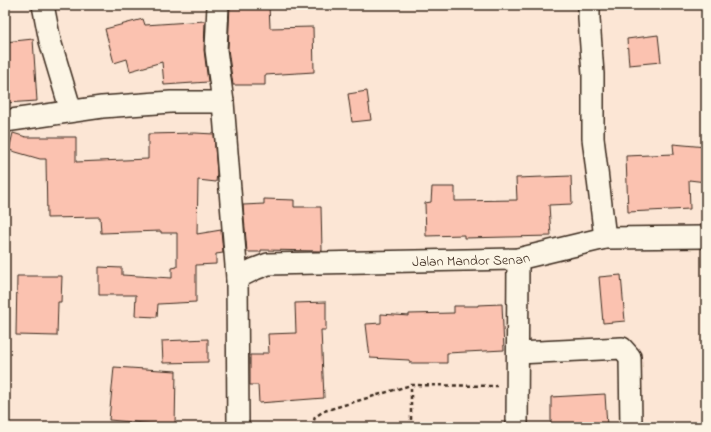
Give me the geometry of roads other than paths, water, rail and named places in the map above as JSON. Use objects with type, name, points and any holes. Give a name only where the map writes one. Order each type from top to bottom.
[{"type":"street","points":[[44,5],[50,40],[71,111]]},
{"type":"street","points":[[218,5],[216,50],[223,102],[237,278],[238,427]]},
{"type":"street","points":[[589,5],[593,74],[593,138],[605,238]]},
{"type":"street","points":[[5,121],[102,107],[171,102],[223,102]]},
{"type":"street","name":"Jalan Mandor Senan","points":[[237,278],[254,269],[268,264],[518,259],[605,238],[706,237]]},
{"type":"street","points":[[517,427],[518,259]]},
{"type":"street","points":[[518,354],[622,348],[630,357],[631,427]]}]
